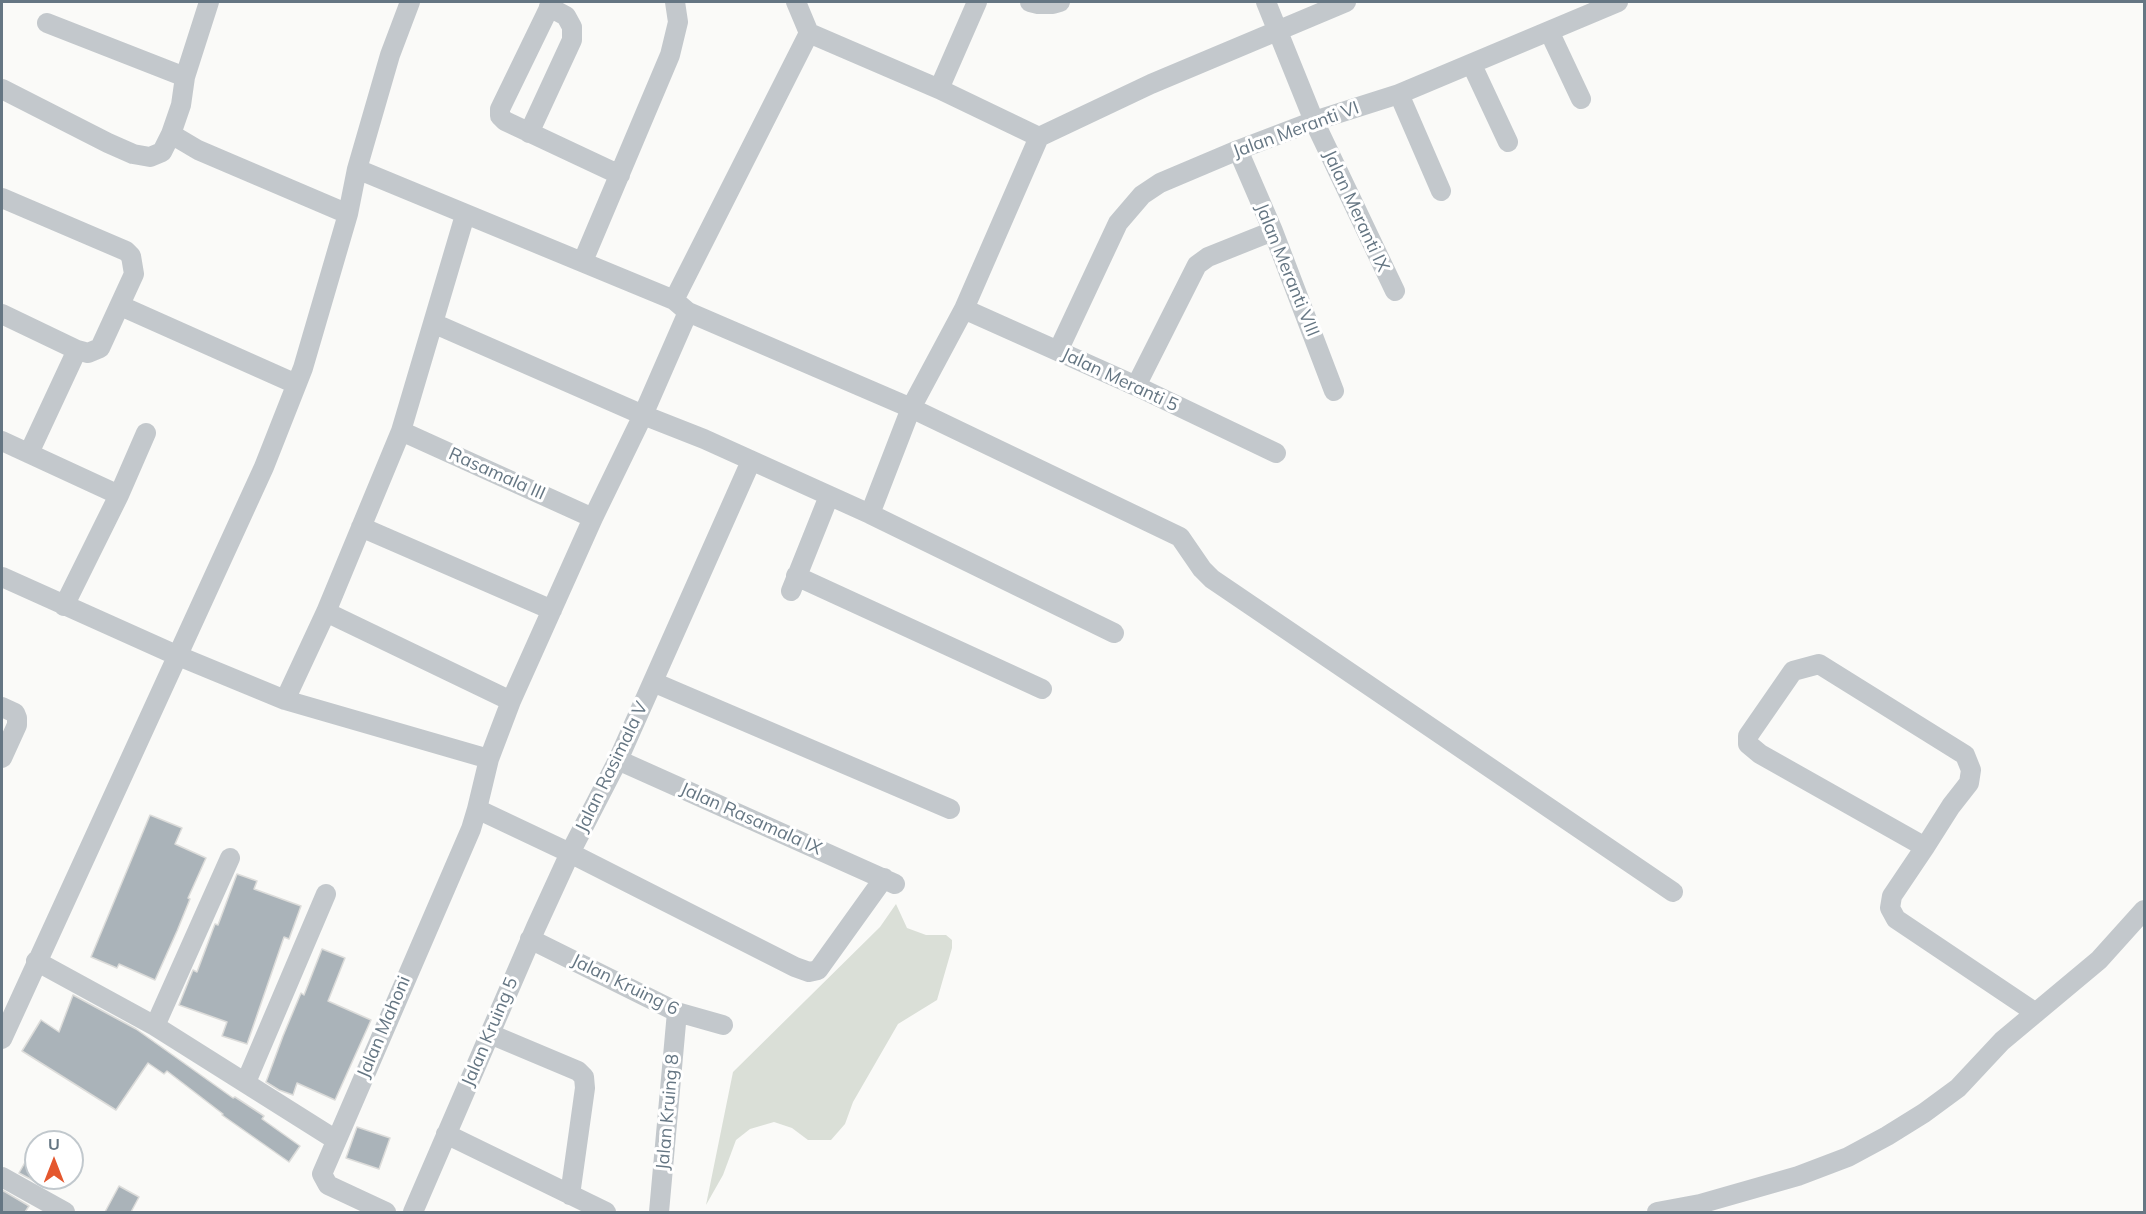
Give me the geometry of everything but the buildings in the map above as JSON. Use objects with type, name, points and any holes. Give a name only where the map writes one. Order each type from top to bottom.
[{"type":"street","points":[[2,89],[133,154],[150,157],[162,152],[181,105],[185,77],[209,2]]},
{"type":"street","points":[[2,1039],[264,467],[296,384],[348,214],[357,169],[390,55],[410,2]]},
{"type":"street","points":[[583,261],[670,55],[678,22],[675,2]]},
{"type":"street","points":[[796,2],[809,33],[939,89],[1039,137]]},
{"type":"street","points":[[939,89],[976,2]]},
{"type":"street","points":[[1030,2],[1053,4],[1060,2]]},
{"type":"street","name":"Jalan Meranti IX","points":[[1266,2],[1314,121],[1395,291]]},
{"type":"street","points":[[870,514],[911,408],[964,309],[1039,137],[1151,84],[1346,2]]},
{"type":"street","name":"Jalan Meranti VI","points":[[1058,351],[1119,223],[1142,195],[1160,183],[1314,121],[1399,94],[1618,2]]},
{"type":"street","points":[[530,133],[572,40],[572,27],[566,16],[551,4],[500,109],[500,116],[505,121],[530,133],[620,175]]},
{"type":"street","points":[[47,22],[185,77]]},
{"type":"street","points":[[1549,31],[1581,99]]},
{"type":"street","name":"Jalan Mahoni","points":[[386,1212],[328,1185],[322,1174],[471,829],[489,759],[511,700],[593,518],[643,415],[681,306],[809,33]]},
{"type":"street","points":[[1472,65],[1508,142]]},
{"type":"street","points":[[1399,94],[1441,191]]},
{"type":"street","points":[[171,134],[198,150],[348,214]]},
{"type":"street","name":"Jalan Meranti VIII","points":[[1238,150],[1273,231],[1334,391]]},
{"type":"street","points":[[357,169],[465,215],[583,261],[911,408],[1180,537],[1202,569],[1212,579],[1673,892]]},
{"type":"street","points":[[2,198],[126,251],[131,256],[134,274],[100,348],[88,353],[77,351],[2,314]]},
{"type":"street","points":[[285,700],[326,612],[401,430],[465,215]]},
{"type":"street","points":[[1136,386],[1197,265],[1208,257],[1273,231]]},
{"type":"street","points":[[121,306],[296,384]]},
{"type":"street","name":"Jalan Meranti 5","points":[[964,309],[1136,386],[1276,453]]},
{"type":"street","points":[[433,323],[643,415],[704,439],[870,514],[1114,633]]},
{"type":"street","points":[[29,453],[77,351]]},
{"type":"street","name":"Rasamala III","points":[[401,430],[593,518]]},
{"type":"street","points":[[64,606],[119,495],[146,433]]},
{"type":"street","points":[[2,441],[119,495]]},
{"type":"street","name":"Jalan Rasimala V","points":[[570,853],[618,760],[751,461]]},
{"type":"street","points":[[828,496],[793,583],[1042,690]]},
{"type":"street","points":[[361,527],[552,610]]},
{"type":"street","points":[[2,577],[176,655],[285,700],[489,759]]},
{"type":"street","points":[[326,612],[511,700]]},
{"type":"street","points":[[1925,847],[1760,754],[1748,744],[1748,736],[1793,671],[1819,664],[1965,755],[1971,770],[1969,783],[1892,896],[1890,908],[1896,919],[2036,1013]]},
{"type":"street","points":[[653,682],[950,809]]},
{"type":"street","points":[[2,707],[15,713],[17,725],[2,758]]},
{"type":"street","name":"Jalan Rasamala IX","points":[[477,809],[809,972],[818,970],[850,924],[889,881],[618,760]]},
{"type":"street","name":"Jalan Kruing 5","points":[[412,1212],[530,939],[570,853]]},
{"type":"street","points":[[155,1026],[230,858]]},
{"type":"street","points":[[246,1082],[326,894]]},
{"type":"street","points":[[1657,1212],[1700,1204],[1798,1176],[1848,1157],[1924,1113],[1958,1088],[2002,1041],[2099,960],[2145,910]]},
{"type":"street","name":"Jalan Kruing 6","points":[[530,939],[677,1012],[723,1025]]},
{"type":"street","points":[[36,961],[155,1026],[336,1140]]},
{"type":"street","name":"Jalan Kruing 8","points":[[659,1212],[677,1012]]},
{"type":"street","points":[[490,1034],[578,1071],[584,1077],[585,1088],[570,1195]]},
{"type":"street","points":[[446,1134],[606,1212]]},
{"type":"street","points":[[2,1177],[64,1212]]},
{"type":"shaded area","points":[[896,904],[907,928],[926,935],[946,935],[952,940],[952,948],[937,1000],[898,1024],[853,1102],[845,1124],[831,1140],[808,1140],[792,1128],[774,1122],[750,1129],[736,1140],[723,1175],[706,1205],[733,1072],[880,927]]}]
